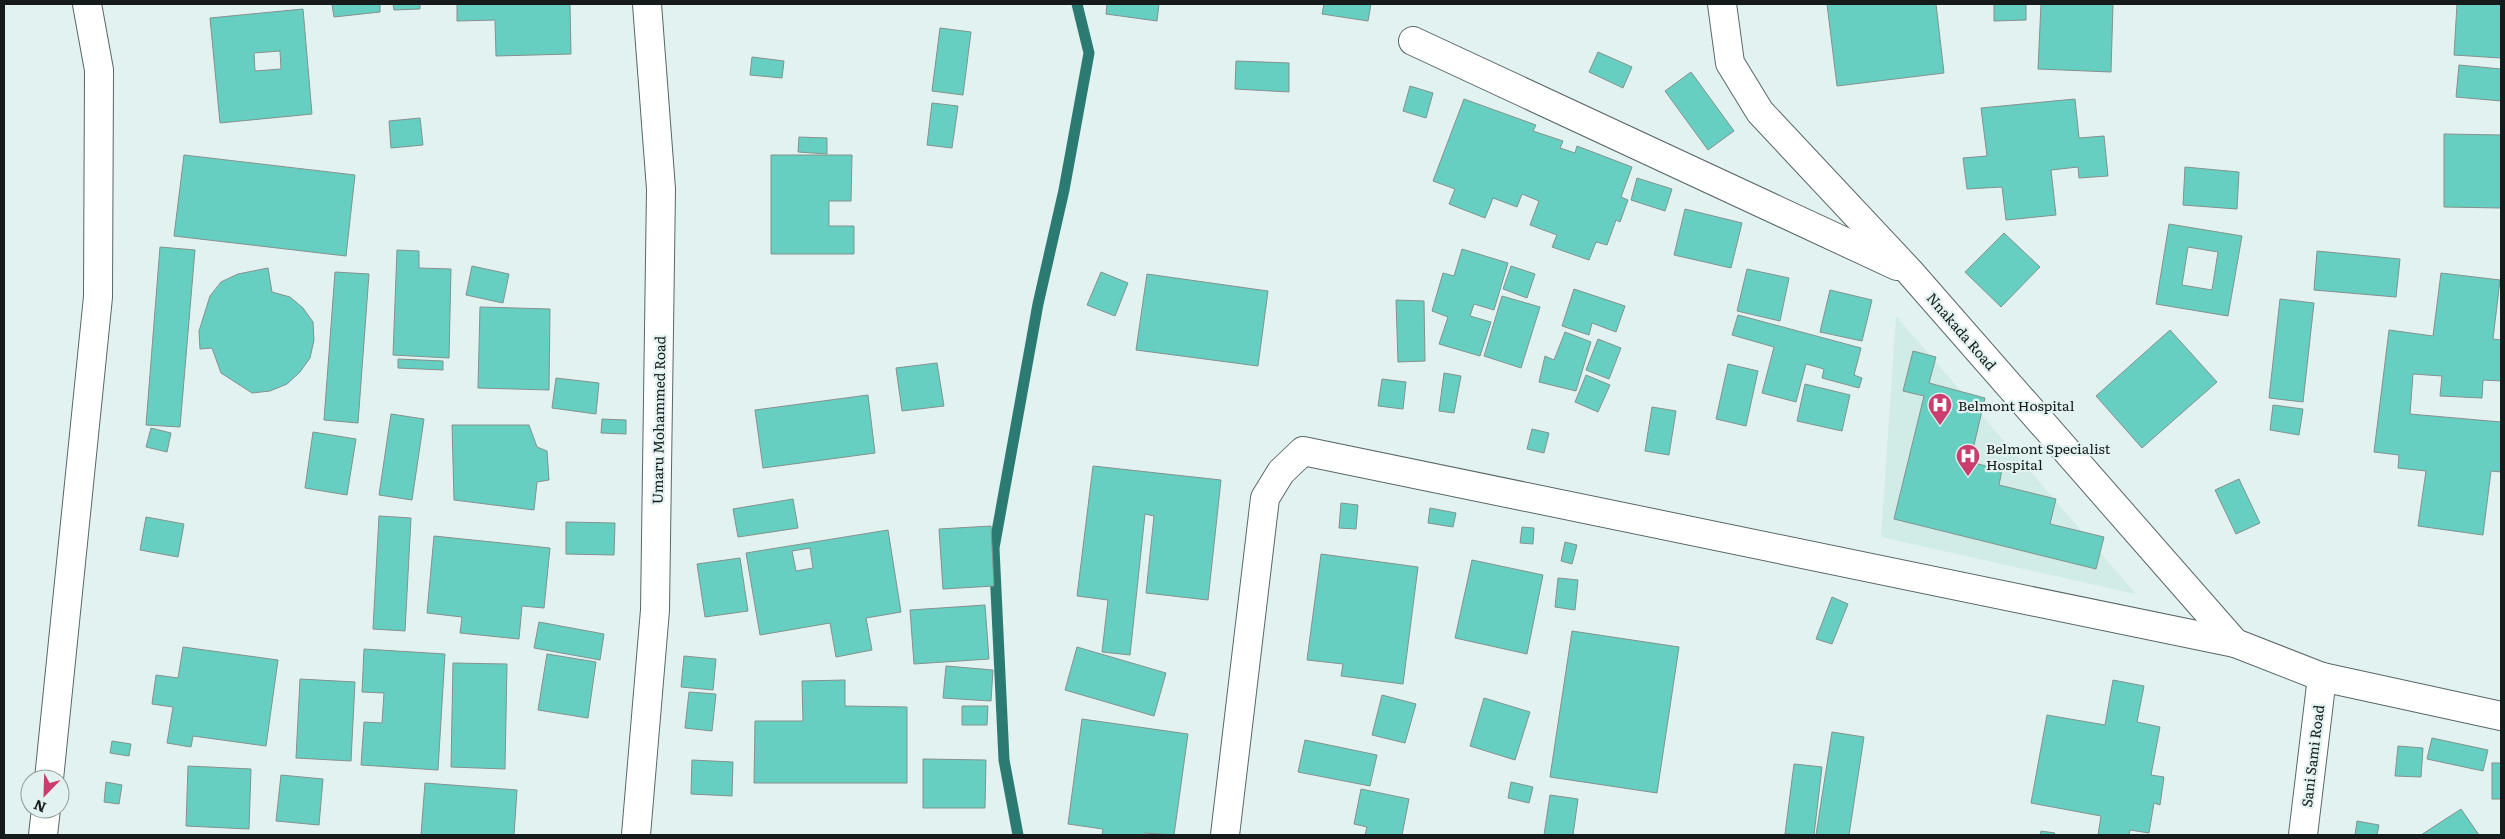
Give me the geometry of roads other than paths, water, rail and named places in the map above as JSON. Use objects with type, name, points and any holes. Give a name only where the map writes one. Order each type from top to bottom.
[{"type":"street","points":[[50,769],[98,297],[99,70],[87,4]]},
{"type":"street","name":"Umaru Mohammed Road","points":[[636,835],[655,610],[661,218],[661,189],[647,4]]},
{"type":"street","name":"Nnakada Road","points":[[1722,4],[1730,63],[1760,112],[1909,271],[2235,643]]},
{"type":"street","points":[[1413,41],[1909,271]]},
{"type":"street","points":[[1225,835],[1265,498],[1281,472],[1303,451],[2235,643],[2322,677],[2501,716]]},
{"type":"street","name":"Sani Sami Road","points":[[2303,835],[2322,677]]},
{"type":"street","points":[[43,835],[45,819]]},
{"type":"waterway","points":[[1018,835],[1004,760],[994,548],[1038,304],[1064,190],[1089,53],[1077,4]]},
{"type":"place","name":"Belmont Hospital","points":[[1940,426]]},
{"type":"place","name":"Belmont Specialist Hospital","points":[[1968,477]]}]
